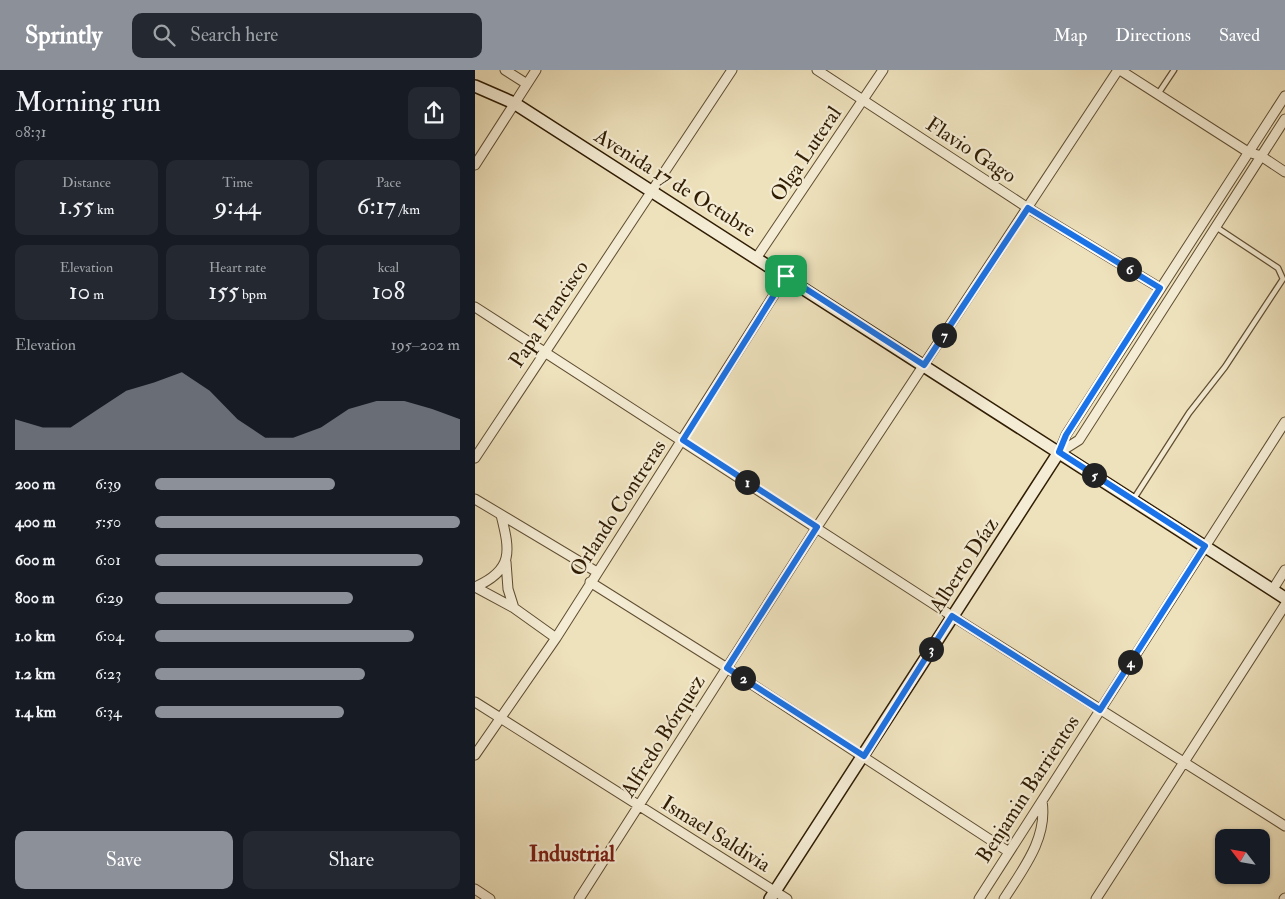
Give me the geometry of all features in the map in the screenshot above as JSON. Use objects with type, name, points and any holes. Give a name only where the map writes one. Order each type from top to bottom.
[{"type":"main road","name":"Avenida 17 de Octubre","points":[[475,86],[514,103],[652,190],[1285,598]]},
{"type":"main road","name":"Alberto Díaz","points":[[772,895],[864,756],[952,616],[1059,452]]},
{"type":"street","points":[[505,70],[527,84]]},
{"type":"street","points":[[475,164],[536,70]]},
{"type":"street","name":"Papa Francisco","points":[[475,458],[732,70]]},
{"type":"street","name":"Flavio Gago","points":[[817,70],[1028,208],[1160,288]]},
{"type":"street","name":"Olga Luteral","points":[[757,257],[883,70]]},
{"type":"street","points":[[1119,70],[1248,152],[1261,156],[1285,172]]},
{"type":"street","name":"Alfredo Bórquez","points":[[579,899],[817,527],[1119,70]]},
{"type":"street","points":[[1059,452],[1066,435],[1285,96]]},
{"type":"street","points":[[1059,452],[1079,440],[1285,119]]},
{"type":"street","name":"Orlando Contreras","points":[[475,755],[556,638],[786,276]]},
{"type":"street","points":[[475,307],[952,616],[1285,826]]},
{"type":"street","name":"Benjamin Barrientos","points":[[979,899],[1285,422]]},
{"type":"street","points":[[475,499],[597,572]]},
{"type":"street","points":[[501,515],[509,544],[506,560],[509,589],[514,608]]},
{"type":"street","points":[[506,560],[495,577],[475,586],[514,608],[556,638]]},
{"type":"street","points":[[1273,589],[1285,570]]},
{"type":"street","points":[[590,582],[864,756],[1009,852]]},
{"type":"street","points":[[1098,898],[1285,605]]},
{"type":"street","name":"Ismael Saldivia","points":[[475,702],[640,806],[772,895],[787,899]]},
{"type":"street","points":[[1004,899],[1033,853],[1042,829],[1044,812],[1042,801]]},
{"type":"street","points":[[475,890],[490,899]]},
{"type":"lane","points":[[1158,94],[1174,70]]},
{"type":"lane","points":[[1133,500],[1189,413],[1225,367],[1283,279],[1278,268],[1216,227]]},
{"type":"district","name":"Industrial","points":[[572,854]]},
{"type":"route","points":[[1028,208],[1160,288],[1066,435],[1059,452],[1205,546],[1100,710],[952,616],[864,756],[727,668],[817,527],[683,440],[786,276],[924,365],[1028,208]]}]
